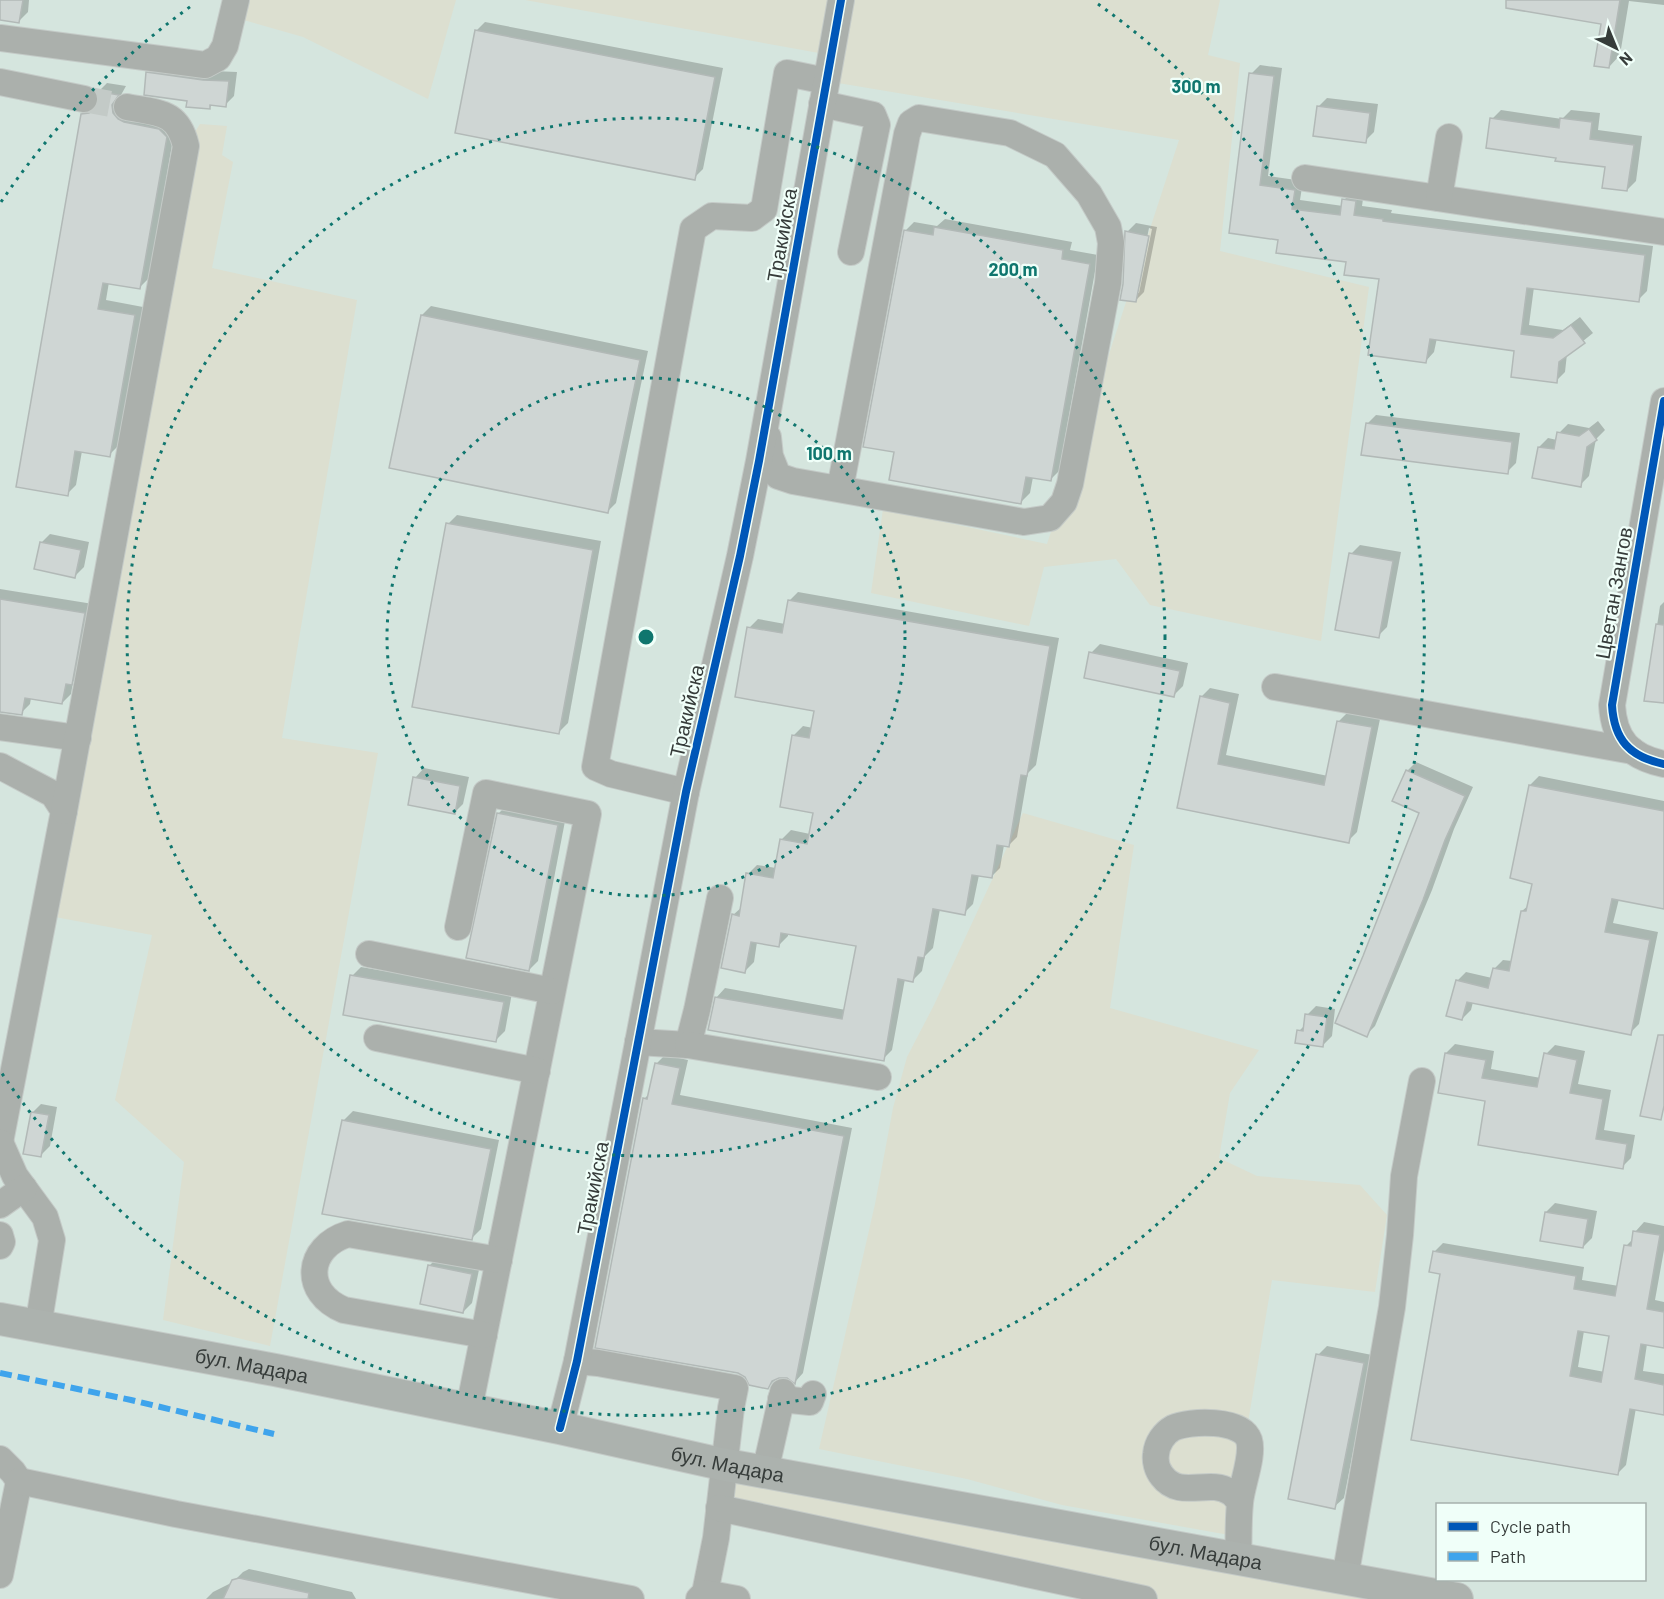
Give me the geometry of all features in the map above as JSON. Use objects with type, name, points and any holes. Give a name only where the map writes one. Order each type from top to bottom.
[{"type":"main road","name":"бул. Мадара","points":[[0,1319],[148,1345],[469,1409],[765,1472],[1457,1599]]},
{"type":"street","points":[[0,38],[205,65],[218,58],[225,46],[236,0]]},
{"type":"street","name":"Тракийска","points":[[560,1428],[577,1361],[686,792],[740,556],[841,0]]},
{"type":"street","points":[[686,792],[611,774],[595,767],[693,229],[712,216],[752,218],[764,209],[787,73],[873,116],[877,125],[851,252]]},
{"type":"street","points":[[0,82],[84,99]]},
{"type":"street","points":[[38,1327],[52,1240],[45,1217],[13,1174],[0,1142],[78,738],[186,146],[183,132],[174,120],[155,112],[127,107]]},
{"type":"street","points":[[766,421],[770,456],[778,476],[840,489],[1024,522],[1050,518],[1064,502],[1070,484],[1108,283],[1111,243],[1108,227],[1089,194],[1055,155],[1010,133],[919,118],[911,123],[840,489]]},
{"type":"street","points":[[1439,198],[1449,137]]},
{"type":"street","points":[[1305,178],[1664,231]]},
{"type":"street","name":"Цветан Зангов","points":[[1633,752],[1620,740],[1613,722],[1612,705],[1664,401]]},
{"type":"street","points":[[1275,687],[1633,752],[1649,761],[1664,764]]},
{"type":"street","points":[[0,727],[78,738]]},
{"type":"street","points":[[0,766],[53,794],[64,810]]},
{"type":"street","points":[[458,927],[486,794],[588,814],[469,1409]]},
{"type":"street","points":[[688,1045],[720,898]]},
{"type":"street","points":[[369,954],[552,991]]},
{"type":"street","points":[[377,1038],[537,1071]]},
{"type":"street","points":[[638,1042],[688,1045],[878,1077]]},
{"type":"street","points":[[1345,1578],[1392,1307],[1404,1176],[1422,1081]]},
{"type":"street","points":[[0,1205],[13,1174]]},
{"type":"street","points":[[484,1335],[344,1310],[325,1299],[319,1290],[314,1269],[325,1245],[348,1234],[361,1234],[499,1260]]},
{"type":"street","points":[[0,1235],[2,1242],[0,1246]]},
{"type":"street","points":[[577,1361],[735,1389],[730,1408],[716,1538],[702,1596],[736,1599]]},
{"type":"street","points":[[765,1472],[782,1395],[810,1402],[813,1394]]},
{"type":"street","points":[[0,1460],[19,1481],[176,1514],[631,1599]]},
{"type":"street","points":[[0,1575],[19,1481]]},
{"type":"street","points":[[1238,1559],[1240,1502]]},
{"type":"street","points":[[719,1508],[1144,1599]]},
{"type":"shaded area","points":[[0,0],[1664,0],[1664,1599],[0,1599]]},
{"type":"shaded area","points":[[236,0],[456,0],[428,99],[303,37],[233,17]]},
{"type":"shaded area","points":[[525,0],[1220,0],[1208,55],[1240,63],[1220,251],[1369,287],[1321,641],[1150,605],[1116,559],[1044,567],[1029,626],[871,593],[883,509],[1047,544],[1179,140],[826,81],[830,55]]},
{"type":"shaded area","points":[[200,124],[227,126],[222,155],[233,162],[212,268],[357,300],[282,738],[378,753],[270,1346],[163,1320],[184,1162],[115,1100],[152,935],[44,915],[186,146]]},
{"type":"shaded area","points":[[1023,813],[1134,845],[1110,1008],[1259,1050],[1230,1093],[1219,1158],[1257,1176],[1360,1185],[1387,1215],[1375,1292],[1272,1280],[1229,1535],[1062,1505],[967,1479],[819,1449],[875,1204],[893,1108],[907,1057],[934,1005]]},
{"type":"shaded area","points":[[725,1464],[1457,1599],[1144,1599],[719,1508]]},
{"type":"building","points":[[0,0],[23,0],[19,23],[0,20]]},
{"type":"building","points":[[1506,0],[1620,0],[1609,68],[1594,66],[1601,24],[1506,8]]},
{"type":"building","points":[[475,30],[715,77],[695,180],[455,133]]},
{"type":"building","points":[[146,72],[203,80],[229,81],[226,107],[210,105],[210,109],[186,107],[187,101],[144,95]]},
{"type":"building","points":[[1249,73],[1274,76],[1260,185],[1295,190],[1292,209],[1340,215],[1342,199],[1356,201],[1354,215],[1383,219],[1383,221],[1645,255],[1639,302],[1527,288],[1521,334],[1553,338],[1571,325],[1585,343],[1559,362],[1557,383],[1511,377],[1514,351],[1430,339],[1426,363],[1368,355],[1379,279],[1344,275],[1346,262],[1276,253],[1278,240],[1229,233]]},
{"type":"building","points":[[96,91],[119,95],[112,105],[113,113],[118,119],[159,129],[167,137],[140,289],[103,283],[98,309],[135,315],[110,457],[75,451],[68,496],[16,487],[81,114],[89,113],[96,108],[99,101]]},
{"type":"building","points":[[1317,106],[1370,113],[1366,143],[1313,136]]},
{"type":"building","points":[[1490,118],[1559,128],[1560,118],[1592,122],[1590,139],[1634,145],[1627,191],[1602,188],[1605,167],[1555,161],[1556,158],[1486,148]]},
{"type":"building","points":[[934,227],[1063,250],[1062,259],[1090,264],[1051,481],[1026,477],[1021,504],[889,480],[894,452],[863,447],[904,230],[933,235]]},
{"type":"building","points":[[1125,231],[1149,236],[1136,302],[1120,300],[1123,284]]},
{"type":"building","points":[[421,315],[640,360],[608,513],[389,468]]},
{"type":"building","points":[[1366,423],[1512,442],[1508,474],[1361,455]]},
{"type":"building","points":[[1589,429],[1597,440],[1587,447],[1581,487],[1532,478],[1538,447],[1554,449],[1557,432],[1579,436]]},
{"type":"building","points":[[446,523],[593,550],[559,734],[412,707]]},
{"type":"building","points":[[40,542],[81,550],[75,578],[34,569]]},
{"type":"building","points":[[1349,553],[1393,561],[1379,638],[1335,630]]},
{"type":"building","points":[[0,599],[85,613],[72,685],[66,684],[62,704],[25,698],[22,715],[0,712]]},
{"type":"building","points":[[788,600],[1050,646],[1027,776],[1021,775],[1009,847],[997,845],[992,878],[972,875],[965,915],[933,909],[924,958],[918,957],[913,982],[898,979],[884,1061],[708,1030],[715,997],[842,1019],[856,946],[781,933],[779,947],[751,942],[745,973],[721,968],[732,914],[739,916],[746,873],[773,878],[780,839],[807,844],[813,813],[780,807],[792,735],[809,738],[814,711],[735,697],[747,627],[782,633]]},
{"type":"building","points":[[1656,624],[1664,625],[1664,703],[1644,701]]},
{"type":"building","points":[[1089,652],[1180,671],[1174,697],[1084,678]]},
{"type":"building","points":[[1200,696],[1230,703],[1218,764],[1324,785],[1337,721],[1372,727],[1349,843],[1177,808]]},
{"type":"building","points":[[1406,770],[1465,796],[1445,840],[1367,1037],[1335,1023],[1419,813],[1392,801]]},
{"type":"building","points":[[413,777],[460,786],[455,814],[408,805]]},
{"type":"building","points":[[1529,785],[1664,811],[1664,909],[1612,899],[1605,932],[1650,940],[1631,1035],[1467,1002],[1462,1020],[1446,1016],[1456,980],[1488,988],[1493,968],[1509,971],[1521,911],[1526,911],[1532,884],[1510,878]]},
{"type":"building","points":[[497,813],[558,825],[529,971],[466,958]]},
{"type":"building","points":[[350,975],[504,1002],[496,1042],[343,1015]]},
{"type":"building","points":[[1305,1014],[1327,1017],[1323,1047],[1295,1043],[1297,1030],[1303,1031]]},
{"type":"building","points":[[1658,1035],[1664,1035],[1664,1106],[1661,1120],[1640,1116]]},
{"type":"building","points":[[1445,1053],[1486,1060],[1482,1078],[1537,1087],[1544,1053],[1577,1060],[1570,1093],[1603,1099],[1596,1139],[1627,1144],[1623,1169],[1478,1145],[1485,1101],[1438,1093]]},
{"type":"building","points":[[655,1063],[680,1068],[672,1104],[844,1136],[795,1384],[787,1378],[779,1378],[772,1381],[768,1389],[749,1385],[745,1377],[738,1373],[595,1348],[643,1098],[647,1099]]},
{"type":"building","points":[[31,1112],[49,1115],[41,1157],[23,1154]]},
{"type":"building","points":[[342,1120],[491,1149],[472,1240],[322,1214]]},
{"type":"building","points":[[1545,1212],[1588,1219],[1583,1248],[1540,1241]]},
{"type":"building","points":[[1633,1231],[1660,1235],[1647,1309],[1664,1312],[1664,1348],[1641,1344],[1635,1379],[1664,1385],[1664,1415],[1630,1409],[1618,1475],[1411,1440],[1440,1274],[1429,1272],[1433,1251],[1576,1276],[1574,1289],[1615,1296],[1624,1245],[1631,1246]],"holes":[[[1578,1331],[1609,1336],[1601,1382],[1570,1376]]]},
{"type":"building","points":[[428,1265],[472,1274],[463,1313],[420,1304]]},
{"type":"building","points":[[1316,1354],[1364,1363],[1335,1509],[1288,1499]]},
{"type":"building","points":[[239,1578],[309,1593],[308,1599],[223,1599],[232,1580]]},
{"type":"tunnel","points":[[84,99],[127,107]]},
{"type":"marked path","points":[[0,1373],[131,1400],[274,1434]]},
{"type":"cycle path","points":[[560,1428],[577,1361],[686,792],[740,556],[759,461],[841,0]]},
{"type":"cycle path","points":[[1664,401],[1612,705],[1616,728],[1626,745],[1642,757],[1664,764]]}]
